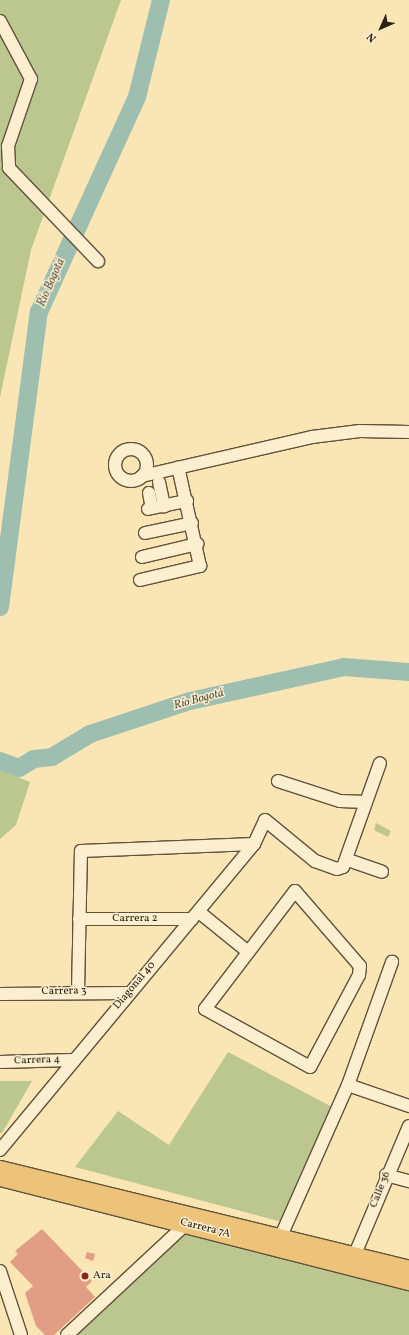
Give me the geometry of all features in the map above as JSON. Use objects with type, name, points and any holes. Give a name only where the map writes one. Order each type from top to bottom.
[{"type":"main road","name":"Carrera 7A","points":[[0,1168],[409,1268]]},
{"type":"main road","name":"Carrera 7A","points":[[0,1178],[186,1224],[409,1282]]},
{"type":"street","points":[[0,21],[31,79],[8,146],[9,168],[98,261]]},
{"type":"street","points":[[142,476],[312,437],[360,431],[409,432]]},
{"type":"street","points":[[140,580],[198,568],[201,563],[178,468]]},
{"type":"street","points":[[159,482],[164,506]]},
{"type":"street","points":[[149,493],[150,509],[187,501]]},
{"type":"street","points":[[145,533],[192,523]]},
{"type":"street","points":[[142,557],[197,544]]},
{"type":"street","points":[[380,763],[348,860],[382,872]]},
{"type":"street","points":[[278,781],[340,801],[366,802]]},
{"type":"street","name":"Diagonal 40","points":[[0,1150],[254,844],[265,820],[316,861],[337,869],[348,860]]},
{"type":"street","points":[[78,992],[81,851],[87,848],[254,844]]},
{"type":"street","points":[[295,891],[360,966],[359,975],[314,1065],[305,1065],[205,1009],[247,951],[295,891]]},
{"type":"street","points":[[195,915],[247,951]]},
{"type":"street","name":"Carrera 2","points":[[79,919],[195,915]]},
{"type":"street","points":[[281,1236],[348,1085],[392,962]]},
{"type":"street","name":"Carrera 3","points":[[0,994],[78,992],[129,993]]},
{"type":"street","name":"Carrera 4","points":[[0,1062],[74,1060]]},
{"type":"street","points":[[348,1085],[409,1106]]},
{"type":"street","name":"Calle 36","points":[[355,1254],[386,1175],[409,1126]]},
{"type":"street","points":[[386,1175],[409,1181]]},
{"type":"street","points":[[67,1335],[186,1224]]},
{"type":"street","points":[[0,1271],[4,1298],[21,1335]]},
{"type":"green space","points":[[0,0],[121,0],[31,250],[0,397]]},
{"type":"green space","points":[[0,770],[30,782],[16,825],[0,839]]},
{"type":"green space","points":[[376,823],[391,831],[388,837],[374,830]]},
{"type":"green space","points":[[228,1052],[334,1108],[282,1222],[75,1167],[118,1111],[169,1145]]},
{"type":"green space","points":[[0,1081],[32,1081],[2,1133],[0,1133]]},
{"type":"green space","points":[[187,1228],[409,1289],[409,1335],[71,1335]]},
{"type":"building","points":[[42,1229],[92,1281],[86,1287],[95,1297],[54,1335],[45,1335],[36,1326],[25,1293],[33,1286],[10,1262],[18,1254],[15,1251]]},
{"type":"building","points":[[87,1252],[95,1254],[93,1261],[85,1258]]},
{"type":"waterway","name":"Río Bogotá","points":[[0,607],[39,312],[137,97],[161,0]]},
{"type":"waterway","name":"Río Bogotá","points":[[0,761],[19,768],[34,759],[52,757],[90,734],[190,701],[344,667],[409,672]]},
{"type":"place","name":"Ara","points":[[85,1276]]}]
